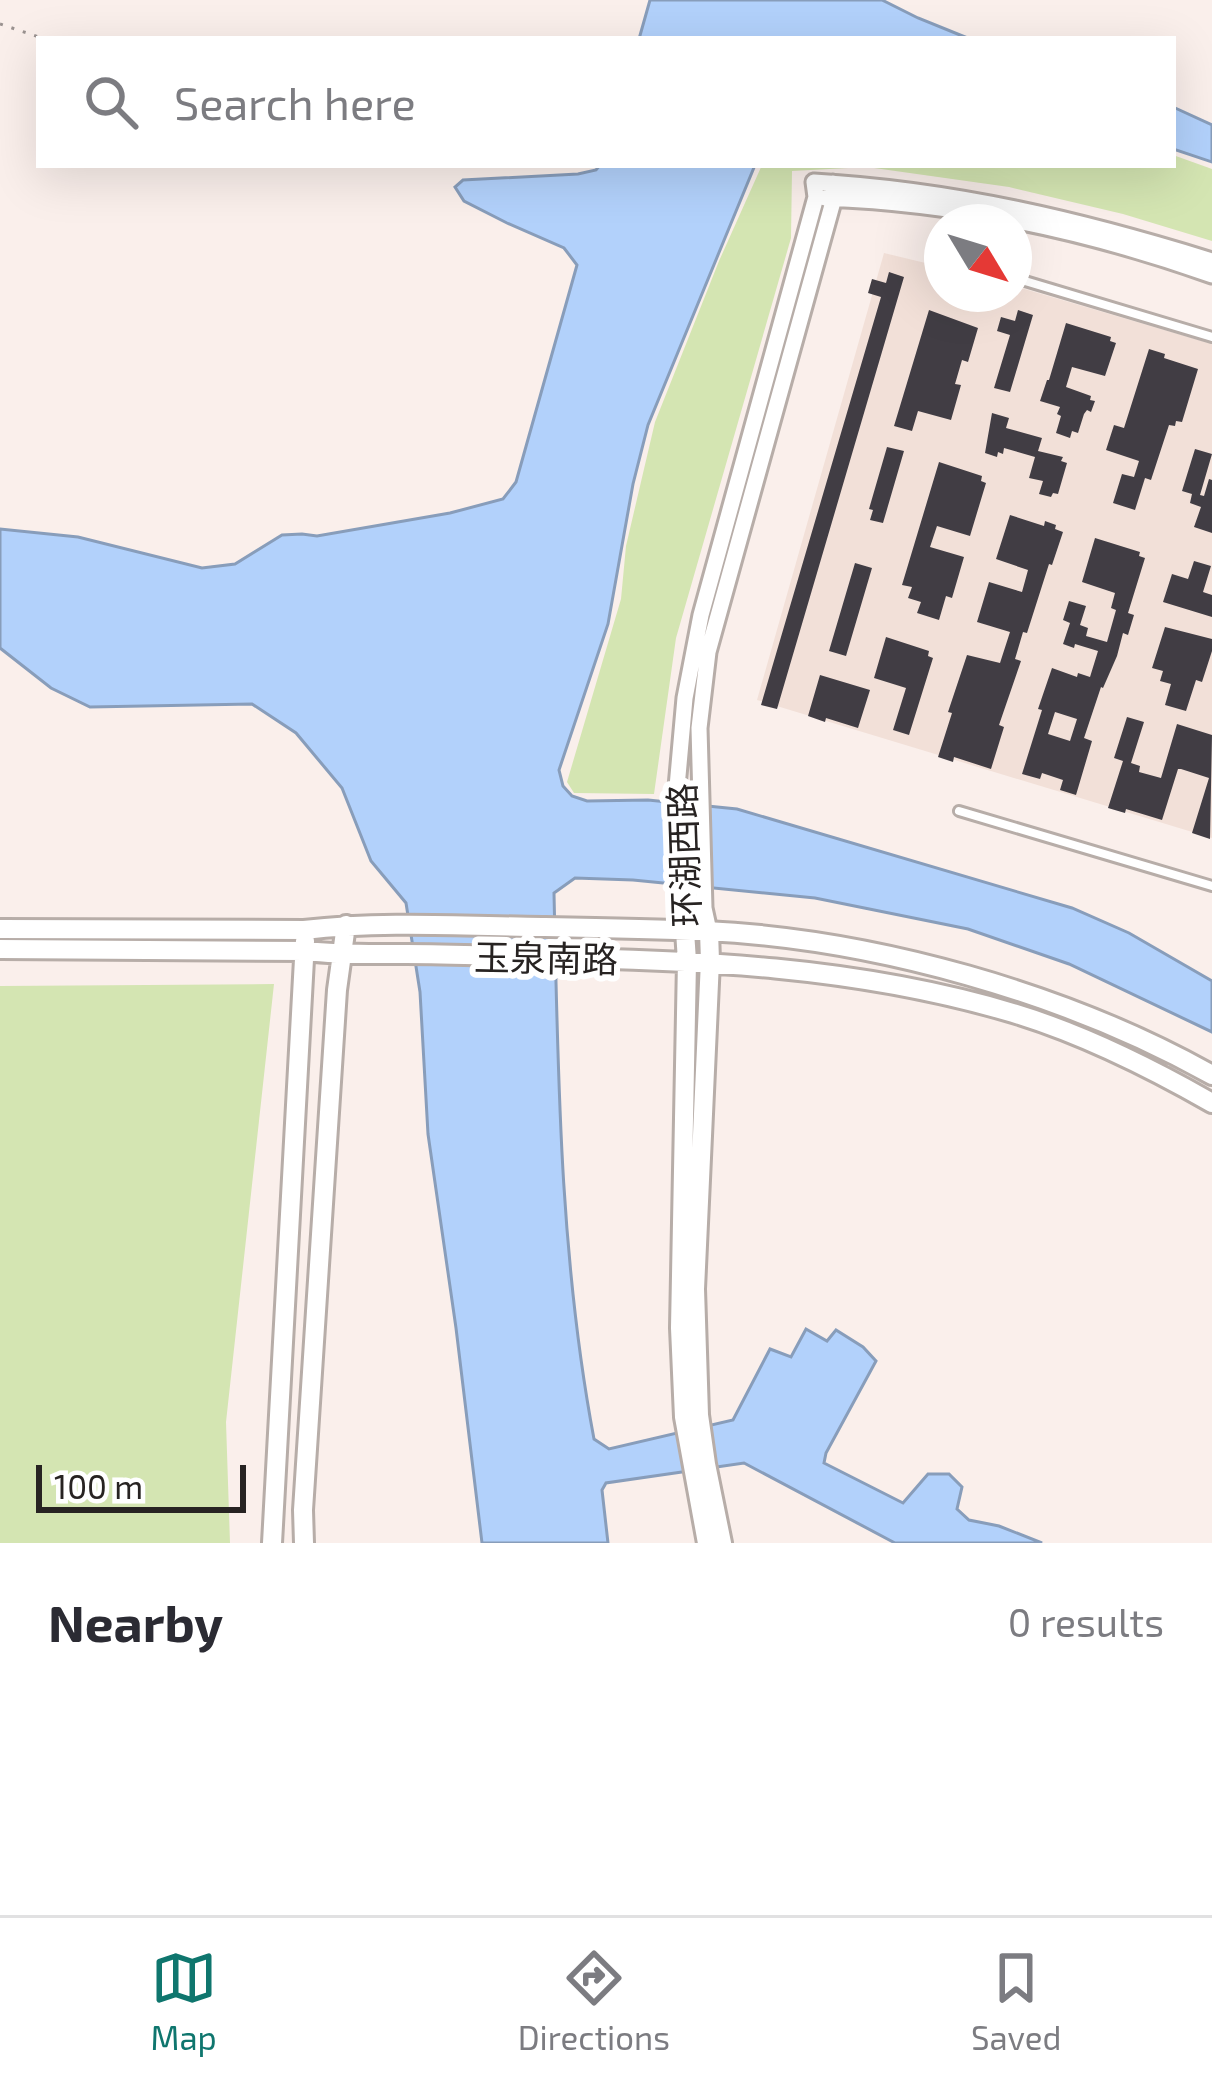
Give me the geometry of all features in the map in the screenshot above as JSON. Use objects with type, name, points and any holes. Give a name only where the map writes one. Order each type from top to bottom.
[{"type":"street","name":"环湖西路","points":[[692,1416],[710,961],[699,728],[708,652],[834,190],[815,189],[700,615],[685,698],[677,787],[687,961],[680,1307],[692,1416],[699,1465],[707,1543]]},
{"type":"street","points":[[834,190],[924,205]]},
{"type":"street","points":[[834,190],[927,191],[1114,231],[1212,261]]},
{"type":"street","points":[[1032,228],[1104,241],[1212,274]]},
{"type":"street","points":[[304,1543],[333,1060],[346,925]]},
{"type":"street","name":"玉泉南路","points":[[0,929],[304,930],[401,925],[709,931],[868,951],[978,980],[1119,1030],[1212,1075]]},
{"type":"street","points":[[272,1543],[304,930]]},
{"type":"street","name":"玉泉南路","points":[[0,949],[710,961],[843,975],[1016,1013],[1104,1046],[1212,1103]]},
{"type":"street","name":"环湖西路","points":[[699,1465],[722,1543]]},
{"type":"lane","points":[[1032,283],[1212,337]]},
{"type":"lane","points":[[959,811],[1212,886]]},
{"type":"path","points":[[0,23],[37,36]]},
{"type":"shaded area","points":[[884,253],[924,263],[924,312],[1032,312],[1032,291],[1212,344],[1212,838],[757,700]]},
{"type":"green space","points":[[1176,156],[1212,169],[1212,241],[1123,214],[1009,187],[874,168],[1176,168]]},
{"type":"green space","points":[[761,168],[848,168],[792,171],[791,238],[676,638],[654,794],[574,793],[567,782],[621,599],[626,546],[655,422]]},
{"type":"green space","points":[[274,984],[226,1422],[230,1543],[0,1543],[0,986]]},
{"type":"water","points":[[650,0],[882,0],[963,36],[640,36]]},
{"type":"water","points":[[1176,108],[1212,125],[1212,162],[1176,150]]},
{"type":"water","points":[[754,168],[648,425],[608,624],[559,770],[563,786],[572,796],[587,801],[648,800],[737,809],[1072,908],[1129,933],[1212,981],[1212,1032],[1069,964],[968,929],[815,898],[575,878],[554,893],[559,1099],[574,1303],[594,1439],[609,1449],[733,1420],[770,1349],[791,1357],[806,1329],[827,1341],[836,1330],[876,1361],[824,1463],[903,1503],[928,1474],[949,1474],[962,1487],[957,1509],[969,1520],[1042,1543],[895,1543],[744,1463],[606,1483],[602,1490],[608,1543],[482,1543],[428,1134],[420,992],[406,903],[371,861],[342,788],[296,733],[252,704],[90,707],[51,688],[0,648],[0,529],[78,537],[202,568],[235,564],[282,535],[317,536],[503,499],[516,482],[577,265],[564,248],[464,201],[455,187],[463,180],[596,170]]},
{"type":"building","points":[[889,272],[904,277],[777,709],[761,705],[881,297],[868,293],[872,279],[886,283]]},
{"type":"building","points":[[928,312],[978,328],[968,362],[962,360],[951,420],[918,411],[912,431],[894,426]]},
{"type":"building","points":[[1017,312],[1033,315],[1010,392],[994,388],[1010,335],[997,331],[1001,317],[1015,321]]},
{"type":"building","points":[[1066,323],[1111,337],[1116,343],[1105,376],[1072,367],[1066,387],[1095,401],[1091,412],[1084,414],[1078,433],[1072,431],[1070,438],[1056,433],[1060,407],[1040,401]]},
{"type":"building","points":[[1149,349],[1198,369],[1182,422],[1169,425],[1151,480],[1145,478],[1135,510],[1113,503],[1122,474],[1134,477],[1139,461],[1106,450],[1114,425],[1124,428]]},
{"type":"building","points":[[992,413],[1009,418],[1006,428],[1042,438],[1038,451],[1063,457],[1061,461],[1067,463],[1058,494],[1039,494],[1043,481],[1029,478],[1035,457],[1004,448],[997,457],[985,453]]},
{"type":"building","points":[[887,447],[904,451],[883,523],[870,520],[873,510],[869,509]]},
{"type":"building","points":[[1195,449],[1212,454],[1200,495],[1204,496],[1212,480],[1212,533],[1194,527],[1201,507],[1190,503],[1192,494],[1182,491]]},
{"type":"building","points":[[939,462],[982,476],[986,483],[970,536],[937,526],[930,547],[964,557],[952,598],[946,596],[939,620],[917,613],[921,602],[908,598],[912,587],[902,585]]},
{"type":"building","points":[[1010,515],[1044,526],[1045,521],[1063,532],[1027,633],[1023,632],[1015,659],[1021,661],[999,725],[1004,727],[991,769],[938,757],[967,655],[1000,663],[1010,632],[977,622],[989,582],[1022,592],[1028,570],[996,559]]},
{"type":"building","points":[[1095,538],[1140,552],[1145,558],[1128,613],[1134,615],[1128,635],[1123,633],[1084,738],[1092,741],[1076,795],[1060,790],[1063,780],[1042,773],[1040,779],[1022,774],[1052,668],[1090,677],[1098,651],[1063,644],[1070,623],[1063,620],[1069,601],[1086,606],[1080,625],[1088,628],[1086,636],[1107,642],[1116,610],[1111,608],[1115,593],[1082,582]],"holes":[[[1055,712],[1077,719],[1070,741],[1048,734]]]},
{"type":"building","points":[[1194,561],[1211,566],[1203,592],[1212,595],[1212,617],[1163,602],[1172,574],[1188,579]]},
{"type":"building","points":[[855,563],[872,568],[846,656],[829,651]]},
{"type":"building","points":[[1165,627],[1212,639],[1202,682],[1196,680],[1186,711],[1165,705],[1171,684],[1160,681],[1163,671],[1152,668]]},
{"type":"building","points":[[886,637],[929,651],[933,658],[909,735],[893,730],[906,688],[874,678]]},
{"type":"building","points":[[820,675],[870,690],[858,728],[808,716]]},
{"type":"building","points":[[1127,717],[1144,722],[1131,763],[1140,766],[1139,772],[1161,778],[1177,724],[1212,735],[1210,839],[1192,833],[1209,778],[1181,769],[1162,820],[1108,808],[1123,761],[1114,758]]}]
